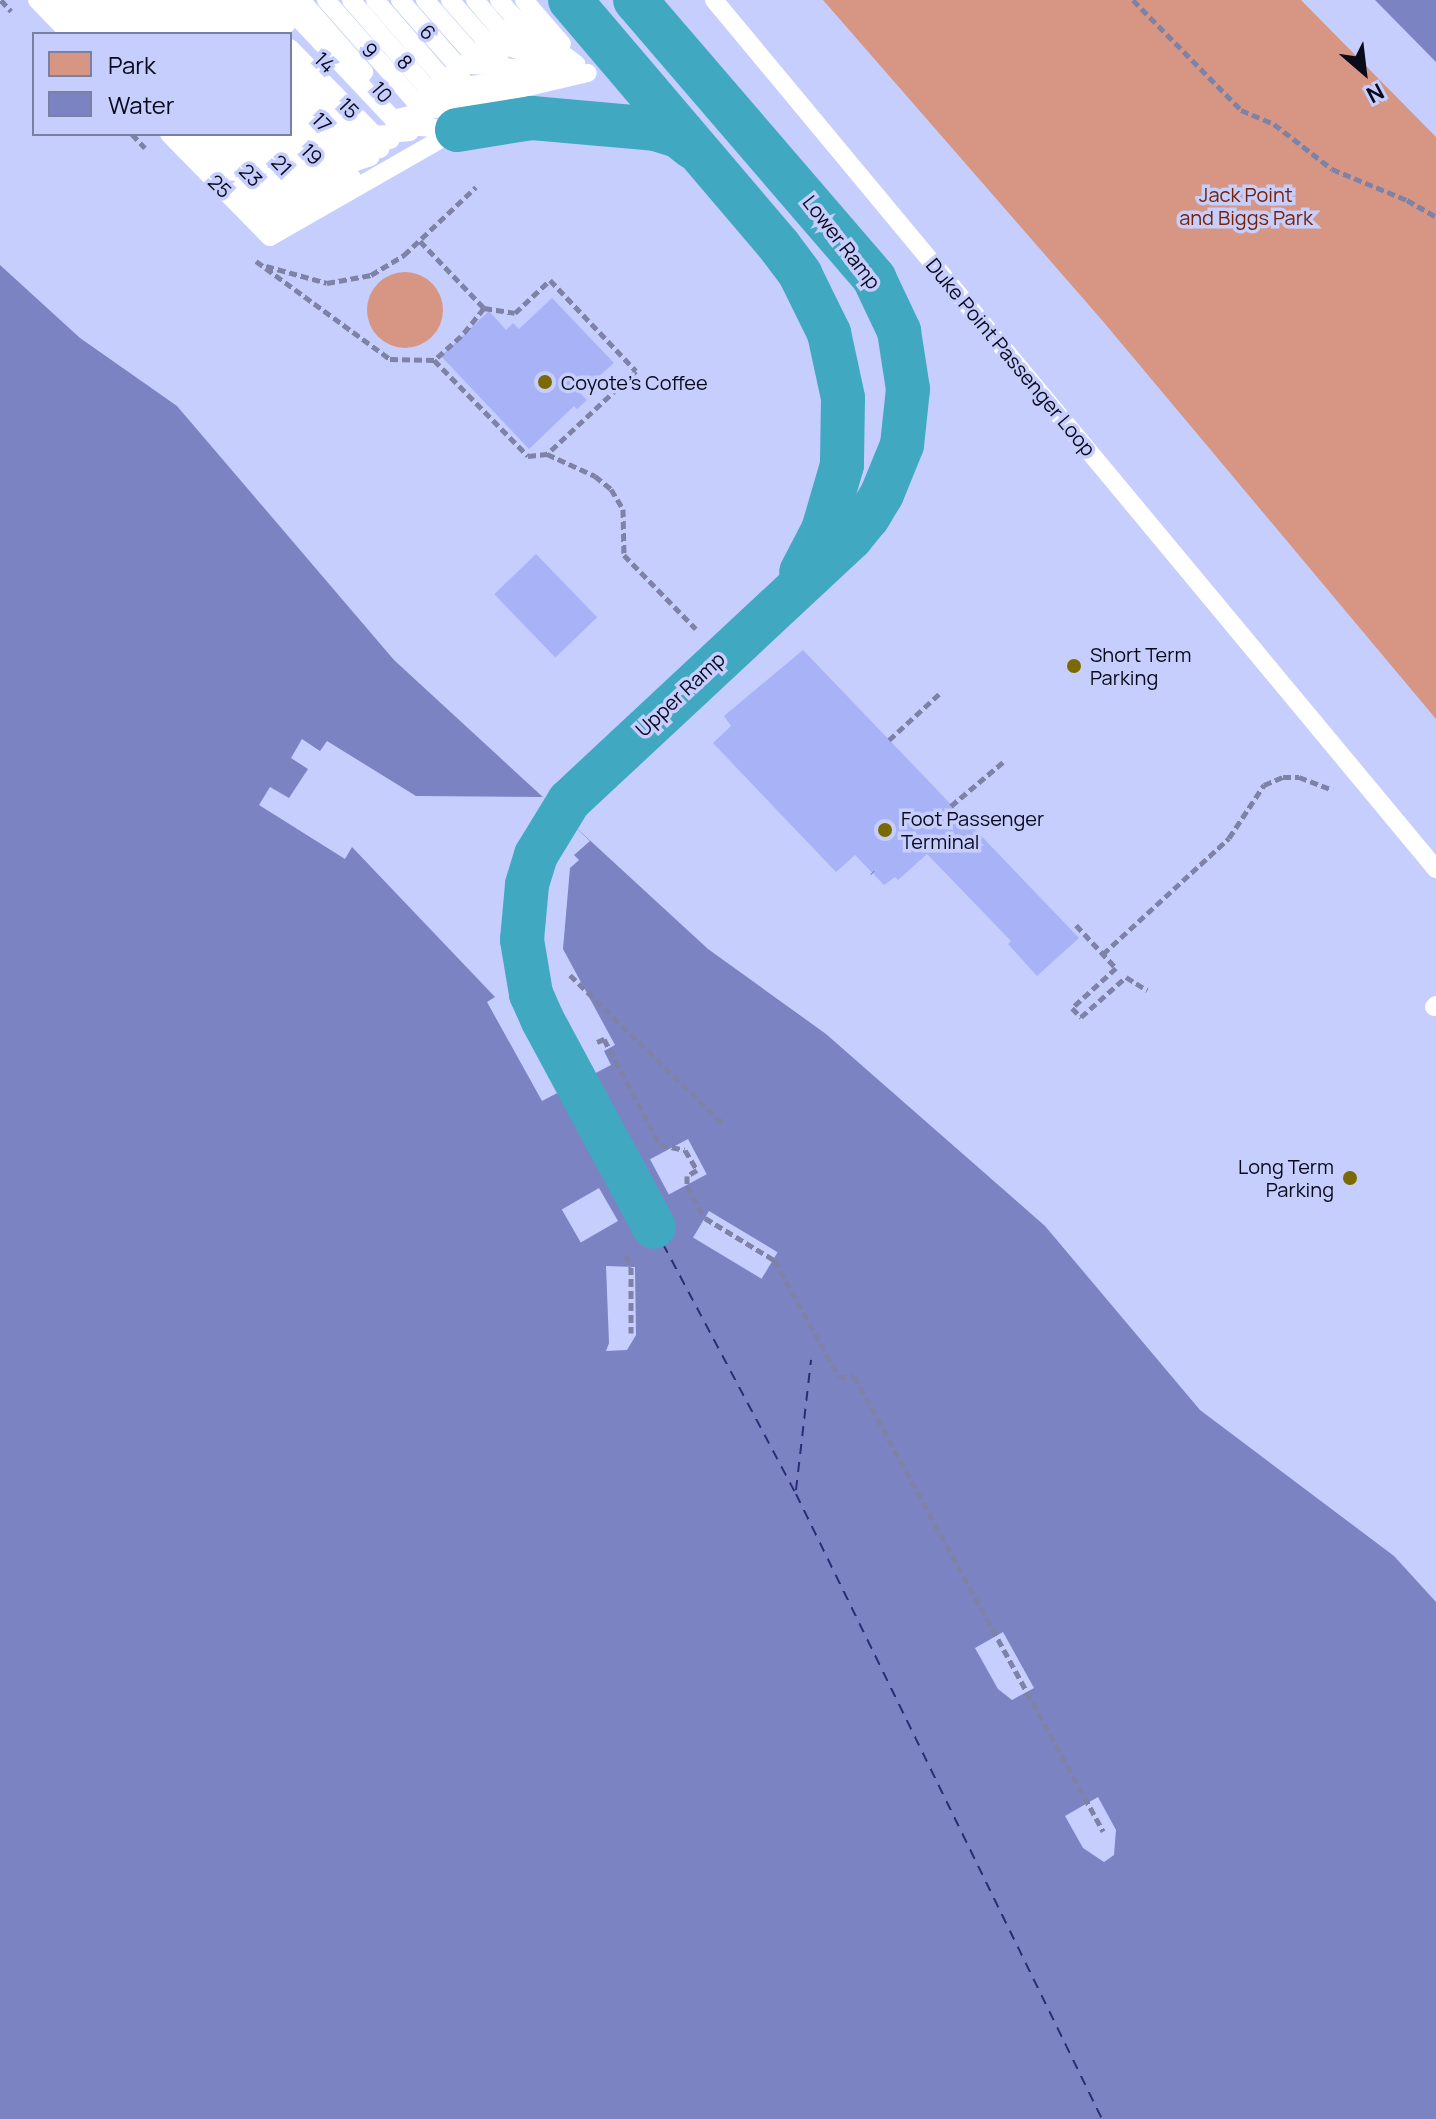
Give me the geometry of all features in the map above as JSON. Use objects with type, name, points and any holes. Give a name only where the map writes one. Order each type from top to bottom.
[{"type":"highway","name":"Upper Ramp","points":[[570,0],[609,72],[704,160],[800,274],[829,333],[839,365],[845,432],[835,499],[808,561],[790,589],[591,777],[549,825],[534,854],[520,912],[519,940],[527,983],[541,1019],[654,1227]]},
{"type":"highway","name":"Lower Ramp","points":[[635,0],[725,101],[874,278],[888,304],[906,359],[907,418],[902,445],[882,494],[851,538],[569,801],[536,855],[527,885],[522,940],[531,994],[654,1227]]},
{"type":"highway","points":[[609,72],[671,74],[708,89],[725,101]]},
{"type":"highway","points":[[457,130],[532,118],[638,127],[678,136],[704,160]]},
{"type":"lane","points":[[37,0],[68,32]]},
{"type":"lane","points":[[58,0],[89,32]]},
{"type":"lane","points":[[79,0],[110,32]]},
{"type":"lane","points":[[99,0],[131,32]]},
{"type":"lane","points":[[120,0],[151,32]]},
{"type":"lane","points":[[140,0],[172,32]]},
{"type":"lane","points":[[161,0],[192,32]]},
{"type":"lane","points":[[181,0],[213,32]]},
{"type":"lane","points":[[202,0],[233,32]]},
{"type":"lane","points":[[223,0],[254,32]]},
{"type":"lane","points":[[243,0],[275,32]]},
{"type":"lane","name":"14","points":[[264,0],[395,119]]},
{"type":"lane","points":[[281,0],[393,119],[609,72]]},
{"type":"lane","name":"10","points":[[301,0],[395,119]]},
{"type":"lane","name":"9","points":[[326,0],[395,119]]},
{"type":"lane","name":"8","points":[[351,0],[395,119]]},
{"type":"lane","points":[[375,0],[395,119]]},
{"type":"lane","name":"6","points":[[395,119],[400,0]]},
{"type":"lane","points":[[395,119],[425,0]]},
{"type":"lane","points":[[395,119],[450,0]]},
{"type":"lane","points":[[395,119],[475,0]]},
{"type":"lane","points":[[395,119],[499,0]]},
{"type":"lane","name":"Duke Point Passenger Loop","points":[[714,0],[1436,869]]},
{"type":"lane","name":"15","points":[[292,49],[395,119]]},
{"type":"lane","points":[[292,69],[395,119],[457,130]]},
{"type":"lane","points":[[395,119],[609,72]]},
{"type":"lane","points":[[395,119],[609,72]]},
{"type":"lane","points":[[292,131],[395,119],[609,72]]},
{"type":"lane","points":[[292,128],[395,119],[609,72]]},
{"type":"lane","points":[[292,127],[395,119],[609,72]]},
{"type":"lane","name":"17","points":[[292,91],[395,119]]},
{"type":"lane","points":[[292,111],[395,119],[457,130]]},
{"type":"lane","points":[[395,119],[457,130]]},
{"type":"lane","points":[[395,119],[457,130]]},
{"type":"lane","points":[[395,119],[457,130]]},
{"type":"lane","name":"19","points":[[292,132],[395,119]]},
{"type":"lane","name":"25","points":[[292,126],[395,119]]},
{"type":"lane","name":"23","points":[[292,127],[395,119]]},
{"type":"lane","name":"21","points":[[292,130],[395,119]]},
{"type":"path","points":[[1133,0],[1241,110],[1274,124],[1332,169],[1407,200],[1436,217]]},
{"type":"path","points":[[134,136],[153,156]]},
{"type":"path","points":[[258,263],[304,279],[327,283],[352,281],[388,266],[420,241],[476,187]]},
{"type":"path","points":[[420,241],[484,308],[515,313],[550,280],[636,371],[547,454]]},
{"type":"path","points":[[247,252],[390,359],[434,360],[461,336],[484,308]]},
{"type":"path","points":[[434,360],[528,456],[547,454],[595,476],[611,489],[623,509],[624,555],[646,578]]},
{"type":"path","points":[[889,740],[939,694]]},
{"type":"path","points":[[951,806],[1003,762]]},
{"type":"path","points":[[1103,954],[1229,838],[1264,785],[1283,777],[1299,777],[1315,781],[1339,795]]},
{"type":"path","points":[[1076,925],[1116,968],[1072,1008],[1081,1017],[1126,977],[1147,990]]},
{"type":"path","points":[[527,983],[562,968],[724,1125]]},
{"type":"path","points":[[609,1048],[660,1145],[685,1150],[697,1170],[687,1176],[687,1186],[705,1218],[774,1260],[839,1377],[854,1376],[1103,1831]]},
{"type":"path","points":[[631,1267],[631,1333]]},
{"type":"green space","name":"Jack Point and Biggs Park","points":[[823,0],[1301,0],[1436,137],[1436,719],[1101,319]]},
{"type":"green space","points":[[398,272],[412,272],[426,278],[437,289],[443,310],[440,325],[432,337],[412,348],[398,348],[384,342],[373,331],[367,317],[367,303],[373,289],[384,278]]},
{"type":"water","points":[[1375,0],[1436,0],[1436,62]]},
{"type":"water","points":[[0,265],[80,338],[177,406],[394,660],[708,949],[826,1034],[1045,1226],[1200,1410],[1394,1556],[1436,1602],[1436,2119],[0,2119]]},
{"type":"pier","points":[[302,739],[320,751],[327,741],[416,796],[543,797],[590,841],[574,855],[579,860],[570,868],[563,949],[615,1045],[604,1051],[611,1065],[542,1101],[487,1002],[495,997],[352,847],[345,859],[259,805],[270,787],[289,798],[308,769],[291,758]]},
{"type":"pier","points":[[688,1139],[707,1174],[669,1195],[650,1159]]},
{"type":"pier","points":[[599,1188],[618,1221],[581,1242],[562,1210]]},
{"type":"pier","points":[[709,1211],[778,1252],[762,1279],[693,1238]]},
{"type":"pier","points":[[606,1266],[635,1267],[636,1335],[627,1350],[606,1351],[609,1343]]},
{"type":"pier","points":[[1003,1632],[1034,1688],[1012,1700],[998,1689],[975,1648]]},
{"type":"pier","points":[[1098,1797],[1116,1830],[1114,1855],[1104,1862],[1083,1848],[1065,1816]]},
{"type":"building","points":[[552,298],[614,363],[580,393],[587,400],[577,409],[574,406],[529,449],[441,356],[489,311],[506,330],[513,323],[519,329]]},
{"type":"building","points":[[536,554],[597,617],[555,658],[494,594]]},
{"type":"building","name":"Foot Passenger Terminal","points":[[803,650],[1079,938],[1037,976],[1008,944],[1011,941],[927,854],[898,880],[895,877],[884,885],[855,855],[836,872],[713,743],[731,726],[724,716]]},
{"type":"ferry route","points":[[663,1244],[796,1494],[1102,2119]]},
{"type":"ferry route","points":[[796,1490],[811,1360]]},
{"type":"place","name":"Coyote's Coffee","points":[[545,382]]},
{"type":"place","name":"Short Term Parking","points":[[1074,666]]},
{"type":"place","name":"Foot Passenger Terminal","points":[[885,830]]},
{"type":"place","name":"Long Term Parking","points":[[1350,1178]]}]
